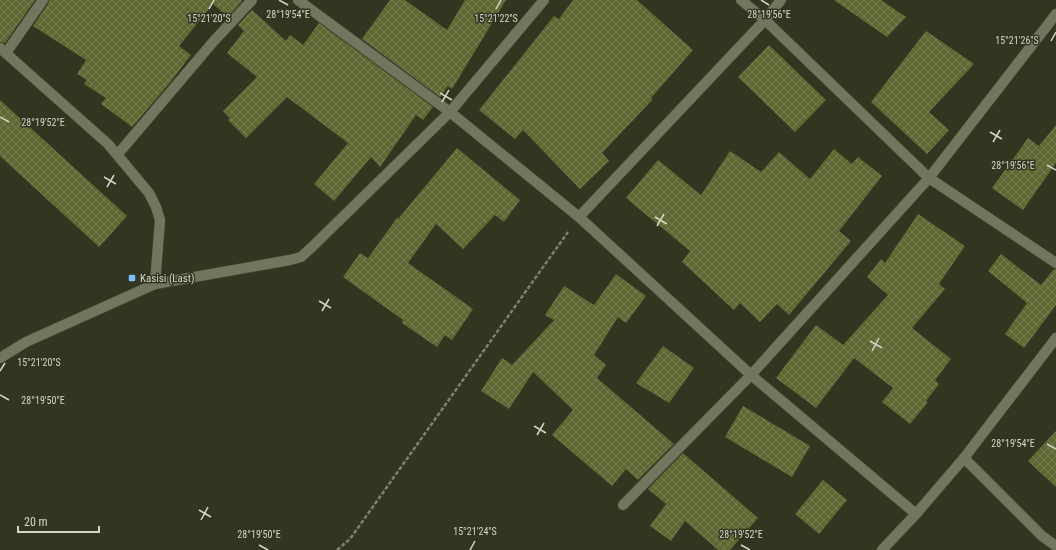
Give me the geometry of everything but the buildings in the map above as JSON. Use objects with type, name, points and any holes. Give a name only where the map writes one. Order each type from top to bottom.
[{"type":"street","points":[[43,0],[3,51],[108,144],[118,154],[149,194],[156,207],[160,220],[155,284]]},
{"type":"street","points":[[118,154],[213,42],[252,0]]},
{"type":"street","points":[[298,0],[450,112],[579,217],[751,375],[916,514]]},
{"type":"street","points":[[0,358],[26,342],[155,284],[301,257],[450,112],[544,0]]},
{"type":"street","points":[[741,0],[765,20],[929,178],[1056,263]]},
{"type":"street","points":[[579,217],[765,20],[781,0]]},
{"type":"street","points":[[623,505],[751,375],[929,178],[1056,14]]},
{"type":"street","points":[[882,550],[916,514],[964,458],[1056,338]]},
{"type":"street","points":[[964,458],[1042,536],[1056,546]]},
{"type":"path","points":[[337,550],[350,539],[579,217]]},
{"type":"place","name":"Kasisi (Last)","points":[[132,278]]}]
